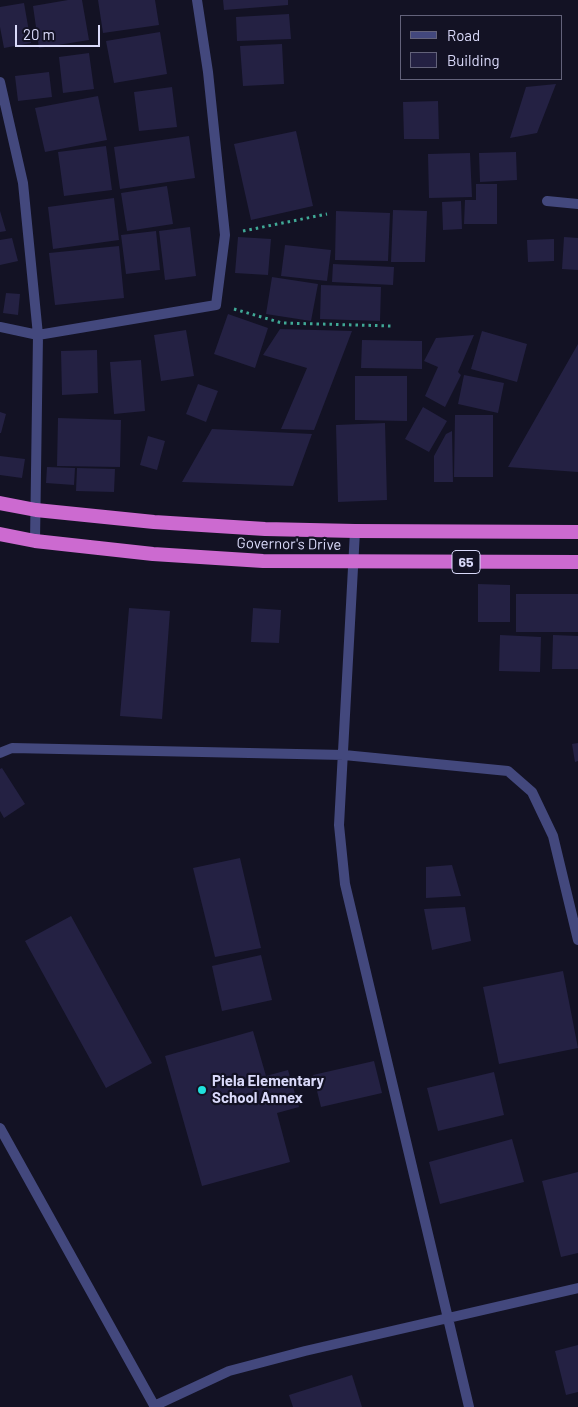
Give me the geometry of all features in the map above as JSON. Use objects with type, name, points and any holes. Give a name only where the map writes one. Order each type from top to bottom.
[{"type":"highway","name":"Governor's Drive","points":[[0,503],[36,510],[163,523],[355,531],[578,532]]},
{"type":"highway","name":"Governor's Drive","points":[[0,534],[35,541],[153,554],[263,561],[578,562]]},
{"type":"street","points":[[0,327],[38,335],[216,305],[225,235],[208,72],[197,0]]},
{"type":"street","points":[[0,82],[23,183],[38,335],[35,541]]},
{"type":"street","points":[[548,201],[578,204]]},
{"type":"street","points":[[355,531],[339,825],[345,884],[469,1407]]},
{"type":"street","points":[[0,753],[12,748],[344,755],[508,771],[532,792],[552,836],[578,940]]},
{"type":"street","points":[[0,1128],[155,1406],[228,1371],[305,1351],[578,1288]]},
{"type":"path","points":[[225,235],[327,214]]},
{"type":"path","points":[[216,305],[282,322],[392,326]]},
{"type":"building","points":[[68,0],[82,0],[89,40],[39,48],[33,6]]},
{"type":"building","points":[[98,0],[155,0],[159,25],[103,33]]},
{"type":"building","points":[[223,0],[288,0],[288,5],[224,10]]},
{"type":"building","points":[[24,3],[31,43],[4,48],[0,27],[0,7]]},
{"type":"building","points":[[289,14],[291,39],[237,41],[236,17]]},
{"type":"building","points":[[160,32],[167,74],[114,83],[106,41]]},
{"type":"building","points":[[282,44],[284,84],[243,86],[240,46]]},
{"type":"building","points":[[89,53],[94,89],[63,93],[59,57]]},
{"type":"building","points":[[49,72],[52,97],[18,101],[15,76]]},
{"type":"building","points":[[556,84],[537,133],[510,138],[526,87]]},
{"type":"building","points":[[172,87],[177,127],[139,131],[134,92]]},
{"type":"building","points":[[98,96],[107,140],[45,152],[35,108]]},
{"type":"building","points":[[438,101],[439,139],[404,139],[403,102]]},
{"type":"building","points":[[296,131],[313,206],[251,220],[234,144]]},
{"type":"building","points":[[189,136],[195,178],[120,189],[114,147]]},
{"type":"building","points":[[106,146],[112,190],[64,196],[58,152]]},
{"type":"building","points":[[516,152],[517,180],[480,182],[479,153]]},
{"type":"building","points":[[470,153],[472,197],[429,198],[428,154]]},
{"type":"building","points":[[476,184],[497,184],[497,224],[464,224],[465,200],[476,200]]},
{"type":"building","points":[[167,186],[173,224],[127,231],[121,193]]},
{"type":"building","points":[[114,198],[119,240],[53,249],[48,207]]},
{"type":"building","points":[[461,201],[462,229],[443,230],[442,202]]},
{"type":"building","points":[[393,210],[427,211],[425,262],[391,262]]},
{"type":"building","points":[[0,211],[6,231],[0,232]]},
{"type":"building","points":[[336,211],[390,213],[388,261],[335,260]]},
{"type":"building","points":[[190,227],[196,276],[165,280],[159,231]]},
{"type":"building","points":[[156,231],[160,270],[126,274],[121,235]]},
{"type":"building","points":[[238,237],[271,239],[268,275],[235,273]]},
{"type":"building","points":[[564,237],[578,238],[578,270],[562,269]]},
{"type":"building","points":[[12,238],[18,261],[0,265],[0,240]]},
{"type":"building","points":[[554,239],[554,261],[528,262],[527,240]]},
{"type":"building","points":[[285,245],[331,250],[327,281],[281,276]]},
{"type":"building","points":[[119,246],[124,298],[55,305],[49,253]]},
{"type":"building","points":[[333,264],[394,267],[393,285],[332,282]]},
{"type":"building","points":[[272,277],[318,284],[311,321],[266,314]]},
{"type":"building","points":[[321,285],[381,287],[380,321],[320,319]]},
{"type":"building","points":[[6,293],[20,294],[18,315],[3,313]]},
{"type":"building","points":[[228,314],[268,328],[255,368],[214,354]]},
{"type":"building","points":[[280,329],[352,331],[314,430],[281,429],[307,368],[263,355]]},
{"type":"building","points":[[186,330],[194,376],[161,381],[154,335]]},
{"type":"building","points":[[482,331],[527,344],[517,382],[471,369]]},
{"type":"building","points":[[474,335],[458,372],[461,375],[445,407],[425,396],[438,367],[424,361],[436,338]]},
{"type":"building","points":[[362,340],[422,341],[422,369],[361,368]]},
{"type":"building","points":[[578,344],[578,472],[508,467]]},
{"type":"building","points":[[97,350],[98,393],[62,395],[61,351]]},
{"type":"building","points":[[141,360],[145,411],[114,414],[110,362]]},
{"type":"building","points":[[464,375],[504,383],[498,413],[458,404]]},
{"type":"building","points":[[355,376],[407,376],[407,421],[355,420]]},
{"type":"building","points":[[198,384],[218,391],[206,422],[186,414]]},
{"type":"building","points":[[423,407],[447,421],[429,452],[405,439]]},
{"type":"building","points":[[0,412],[6,414],[1,433],[0,433]]},
{"type":"building","points":[[455,415],[493,415],[493,477],[454,477]]},
{"type":"building","points":[[58,418],[121,420],[120,467],[57,466]]},
{"type":"building","points":[[385,423],[387,500],[338,502],[336,425]]},
{"type":"building","points":[[212,429],[312,434],[293,486],[182,482]]},
{"type":"building","points":[[452,431],[453,482],[434,482],[434,456],[446,434]]},
{"type":"building","points":[[148,436],[165,441],[157,470],[140,465]]},
{"type":"building","points":[[0,456],[25,459],[22,478],[0,475]]},
{"type":"building","points":[[47,467],[75,468],[74,485],[46,483]]},
{"type":"building","points":[[77,468],[115,469],[114,492],[76,491]]},
{"type":"building","points":[[478,584],[510,585],[510,622],[478,622]]},
{"type":"building","points":[[516,594],[578,594],[578,632],[516,632]]},
{"type":"building","points":[[129,608],[170,611],[162,719],[120,716]]},
{"type":"building","points":[[253,608],[281,610],[279,643],[251,642]]},
{"type":"building","points":[[500,635],[541,637],[540,672],[499,671]]},
{"type":"building","points":[[553,635],[578,636],[578,669],[552,669]]},
{"type":"building","points":[[578,743],[578,761],[575,762],[572,744]]},
{"type":"building","points":[[2,768],[25,804],[4,818],[0,811],[0,769]]},
{"type":"building","points":[[240,858],[261,948],[215,957],[193,868]]},
{"type":"building","points":[[452,865],[461,896],[426,898],[426,867]]},
{"type":"building","points":[[465,907],[471,941],[432,950],[424,909]]},
{"type":"building","points":[[71,916],[152,1063],[106,1088],[25,941]]},
{"type":"building","points":[[261,955],[272,1000],[222,1011],[212,966]]},
{"type":"building","points":[[563,971],[578,1048],[499,1064],[483,987]]},
{"type":"building","points":[[253,1031],[266,1076],[288,1070],[299,1107],[277,1113],[290,1162],[202,1186],[165,1056]]},
{"type":"building","points":[[374,1061],[382,1093],[321,1107],[313,1075]]},
{"type":"building","points":[[494,1072],[504,1115],[438,1131],[427,1088]]},
{"type":"building","points":[[512,1139],[524,1182],[440,1204],[429,1162]]},
{"type":"building","points":[[578,1172],[578,1253],[561,1257],[542,1181]]},
{"type":"building","points":[[578,1345],[578,1392],[566,1395],[555,1351]]},
{"type":"building","points":[[352,1375],[362,1407],[293,1407],[289,1395]]},
{"type":"place","name":"Piela Elementary School Annex","points":[[202,1090]]}]
